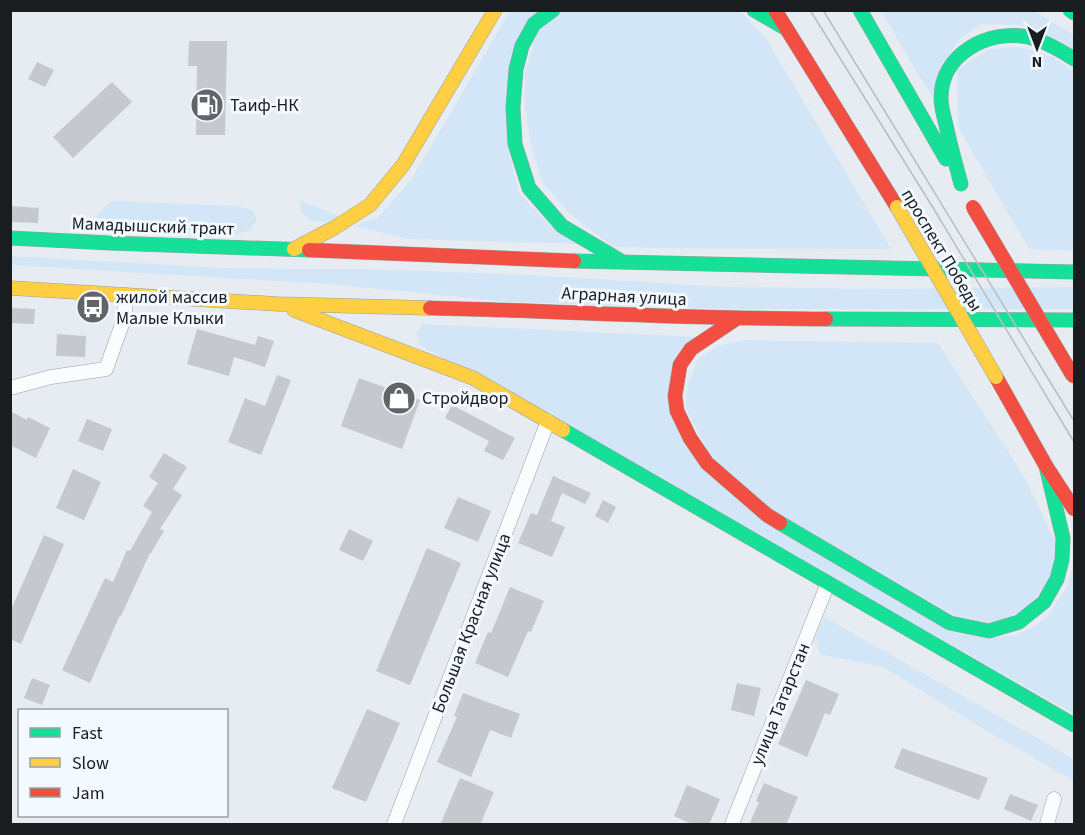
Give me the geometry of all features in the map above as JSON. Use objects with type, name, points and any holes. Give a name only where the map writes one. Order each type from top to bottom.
[{"type":"main road","points":[[294,249],[334,228],[370,205],[403,165],[495,10]]},
{"type":"main road","points":[[553,10],[534,24],[522,46],[516,69],[513,108],[515,144],[529,188],[561,226],[625,263]]},
{"type":"main road","points":[[754,10],[784,28]]},
{"type":"main road","name":"проспект Победы","points":[[775,10],[784,28],[897,207],[1046,466],[1074,509]]},
{"type":"main road","points":[[860,10],[1074,377]]},
{"type":"main road","points":[[1070,10],[1074,13]]},
{"type":"main road","points":[[961,184],[940,97],[949,66],[966,50],[984,40],[1002,36],[1021,36],[1038,41],[1074,59]]},
{"type":"main road","name":"Мамадышский тракт","points":[[10,238],[294,249]]},
{"type":"main road","name":"Аграрная улица","points":[[294,249],[625,263],[1074,272]]},
{"type":"main road","points":[[10,288],[125,295]]},
{"type":"main road","name":"Аграрная улица","points":[[125,295],[278,304],[521,310],[736,319],[1074,320]]},
{"type":"main road","points":[[278,304],[473,378],[1074,725]]},
{"type":"main road","points":[[736,319],[691,349],[680,365],[675,396],[677,411],[690,438],[707,463],[767,515],[950,623],[989,631],[1019,622],[1044,602],[1057,579],[1062,560],[1063,538],[1046,466]]},
{"type":"street","points":[[10,388],[51,377],[106,369],[125,316],[125,295]]},
{"type":"street","name":"Большая Красная улица","points":[[394,825],[548,421]]},
{"type":"street","name":"улица Татарстан","points":[[732,825],[828,583]]},
{"type":"street","points":[[1047,825],[1054,799]]},
{"type":"shaded area","points":[[510,11],[538,11],[507,145],[519,193],[554,230],[578,244],[408,239],[354,226],[379,217],[413,177]]},
{"type":"shaded area","points":[[562,11],[740,11],[765,37],[891,249],[613,247],[571,215],[542,182],[531,144],[525,109],[525,72],[538,29]]},
{"type":"shaded area","points":[[882,11],[1034,11],[1074,35],[1074,50],[1061,41],[1022,25],[980,24],[958,41],[943,65],[932,96]]},
{"type":"shaded area","points":[[1019,47],[1051,56],[1074,71],[1074,251],[1029,249],[958,127],[957,70],[989,49]]},
{"type":"shaded area","points":[[299,200],[341,217],[327,222],[310,221],[301,211]]},
{"type":"shaded area","points":[[115,201],[239,206],[254,211],[257,220],[250,230],[241,233],[101,224],[95,218],[108,203]]},
{"type":"shaded area","points":[[10,256],[222,268],[370,269],[531,275],[726,287],[894,289],[1074,287],[1074,309],[726,309],[511,302],[328,284],[11,265]]},
{"type":"shaded area","points":[[422,324],[697,337],[671,381],[709,476],[986,639],[1016,635],[1035,626],[1049,614],[1067,587],[1074,563],[1074,714],[420,345],[416,333]]},
{"type":"shaded area","points":[[745,340],[938,343],[1025,478],[1055,542],[1054,566],[1042,591],[1021,612],[990,623],[956,616],[769,509],[709,453],[686,408],[688,384],[698,359],[718,346]]},
{"type":"shaded area","points":[[824,617],[1074,759],[1074,781],[883,667],[819,654],[816,635]]},
{"type":"building","points":[[189,41],[227,41],[225,135],[196,135],[197,66],[188,66]]},
{"type":"building","points":[[37,62],[54,70],[45,87],[28,79]]},
{"type":"building","points":[[112,82],[132,102],[73,158],[53,137]]},
{"type":"building","points":[[10,206],[39,208],[38,223],[10,222]]},
{"type":"building","points":[[10,308],[35,309],[34,324],[10,323]]},
{"type":"building","points":[[197,329],[255,345],[258,336],[274,341],[265,367],[234,357],[229,376],[187,364]]},
{"type":"building","points":[[57,334],[86,336],[85,357],[56,356]]},
{"type":"building","points":[[277,375],[291,380],[261,455],[228,442],[245,398],[265,406]]},
{"type":"building","points":[[359,378],[420,400],[402,449],[341,426]]},
{"type":"building","points":[[452,405],[515,438],[503,460],[484,451],[489,441],[445,418]]},
{"type":"building","points":[[10,411],[50,428],[36,458],[10,445]]},
{"type":"building","points":[[87,419],[112,429],[103,451],[78,441]]},
{"type":"building","points":[[164,453],[187,467],[173,489],[182,495],[160,529],[164,531],[150,553],[90,683],[62,670],[105,578],[113,582],[127,550],[130,551],[152,512],[143,506],[158,483],[149,477]]},
{"type":"building","points":[[73,469],[101,482],[84,520],[56,508]]},
{"type":"building","points":[[553,476],[591,493],[585,504],[562,493],[551,521],[565,527],[552,557],[518,543],[531,513],[537,515]]},
{"type":"building","points":[[458,497],[491,511],[478,542],[444,528]]},
{"type":"building","points":[[603,500],[616,507],[608,523],[595,516]]},
{"type":"building","points":[[349,529],[373,541],[363,561],[339,550]]},
{"type":"building","points":[[44,535],[64,544],[21,644],[10,639],[10,612]]},
{"type":"building","points":[[427,548],[461,563],[410,685],[376,671]]},
{"type":"building","points":[[510,587],[544,601],[508,677],[475,663],[488,632],[491,633]]},
{"type":"building","points":[[32,678],[50,685],[42,705],[24,698]]},
{"type":"building","points":[[806,680],[839,694],[830,715],[825,713],[807,757],[778,744]]},
{"type":"building","points":[[737,683],[761,688],[754,716],[731,710]]},
{"type":"building","points":[[463,693],[520,714],[511,738],[490,730],[471,777],[437,762],[457,717],[454,716]]},
{"type":"building","points":[[367,709],[400,723],[366,802],[332,788]]},
{"type":"building","points":[[902,748],[988,778],[979,800],[894,768]]},
{"type":"building","points":[[460,778],[494,792],[480,825],[440,825]]},
{"type":"building","points":[[764,783],[798,797],[786,825],[749,825]]},
{"type":"building","points":[[687,785],[720,799],[709,825],[694,825],[674,816]]},
{"type":"building","points":[[1010,794],[1038,805],[1031,821],[1004,809]]},
{"type":"tram line","points":[[810,10],[932,206],[1074,442]]},
{"type":"tram line","points":[[823,10],[1074,421]]},
{"type":"traffic: fast","points":[[553,10],[534,24],[522,46],[516,69],[513,108],[515,144],[529,188],[562,226],[621,261]]},
{"type":"traffic: fast","points":[[754,10],[785,28]]},
{"type":"traffic: fast","points":[[860,10],[946,159]]},
{"type":"traffic: fast","points":[[1070,10],[1074,13]]},
{"type":"traffic: fast","points":[[961,184],[941,98],[943,82],[958,57],[983,41],[1013,36],[1040,41],[1074,59]]},
{"type":"traffic: fast","points":[[10,238],[309,250]]},
{"type":"traffic: fast","points":[[574,261],[1074,272]]},
{"type":"traffic: fast","points":[[826,319],[1074,320]]},
{"type":"traffic: fast","points":[[563,430],[1074,725]]},
{"type":"traffic: fast","points":[[780,523],[950,623],[989,631],[1019,622],[1044,602],[1057,579],[1062,560],[1063,538],[1046,466]]},
{"type":"traffic: slow","points":[[294,249],[334,228],[370,205],[403,165],[495,10]]},
{"type":"traffic: slow","points":[[897,207],[996,377]]},
{"type":"traffic: slow","points":[[10,288],[278,304],[430,308]]},
{"type":"traffic: slow","points":[[294,310],[473,378],[563,430]]},
{"type":"traffic: jam","points":[[775,10],[897,207]]},
{"type":"traffic: jam","points":[[973,207],[1073,376]]},
{"type":"traffic: jam","points":[[309,250],[574,261]]},
{"type":"traffic: jam","points":[[430,308],[826,319]]},
{"type":"traffic: jam","points":[[736,319],[691,349],[680,365],[675,396],[677,411],[690,438],[707,463],[767,515],[780,523]]},
{"type":"traffic: jam","points":[[996,377],[1046,466],[1074,509]]},
{"type":"place","name":"Таиф-НК","points":[[207,105]]},
{"type":"place","name":"жилой массив Малые Клыки","points":[[93,307]]},
{"type":"place","name":"Стройдвор","points":[[399,398]]}]
